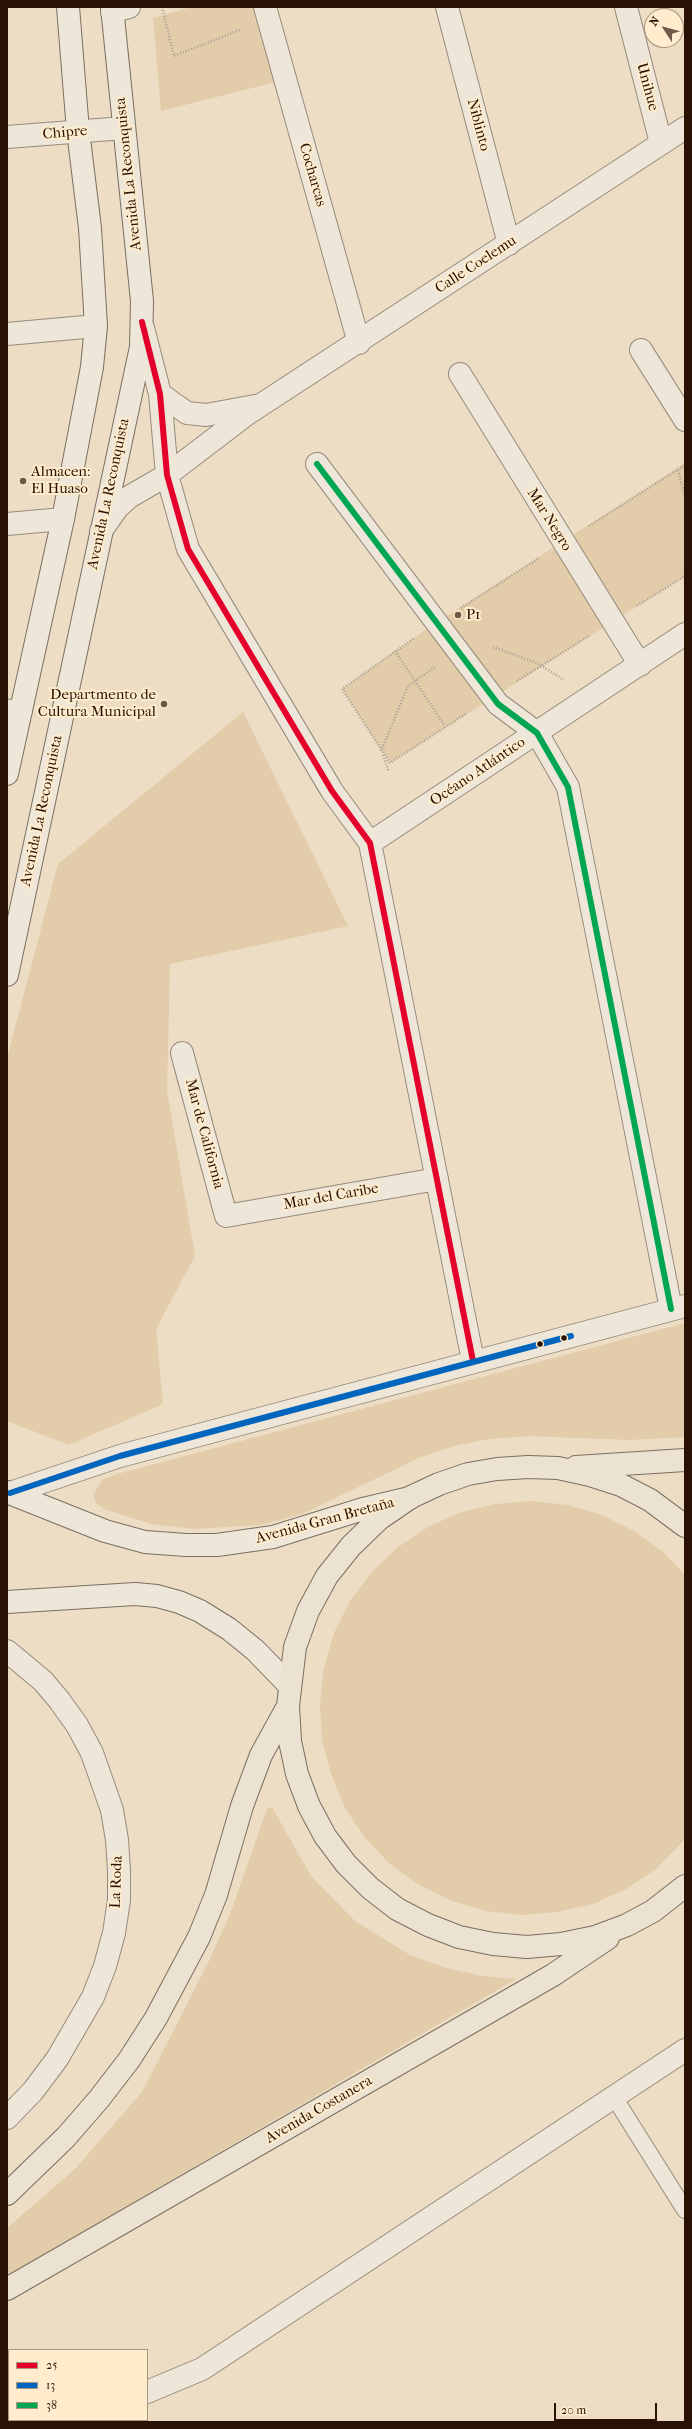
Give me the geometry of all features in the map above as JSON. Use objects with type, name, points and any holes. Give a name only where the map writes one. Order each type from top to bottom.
[{"type":"main road","points":[[685,1460],[558,1468],[497,1468],[468,1474],[439,1484],[411,1497],[379,1519],[351,1546],[327,1576],[308,1611],[295,1647],[288,1696],[290,1740],[297,1774],[309,1806],[319,1824],[346,1864],[370,1888],[397,1909],[428,1925],[459,1937],[493,1944],[527,1947],[561,1944],[595,1937],[627,1925],[653,1911],[685,1886]]},
{"type":"main road","points":[[558,1468],[590,1475],[621,1485],[650,1500],[685,1526]]},
{"type":"main road","points":[[7,2194],[66,2137],[99,2099],[156,2018],[199,1937],[216,1895],[242,1806],[261,1755],[288,1696]]},
{"type":"main road","name":"Avenida Costanera","points":[[7,2289],[553,1975],[627,1925]]},
{"type":"street","points":[[7,774],[14,711],[63,519],[92,367],[96,326],[90,228],[78,131],[68,7]]},
{"type":"street","name":"Niblinto","points":[[447,7],[509,244]]},
{"type":"street","name":"Unihue","points":[[626,7],[662,143]]},
{"type":"street","name":"Avenida La Reconquista","points":[[7,975],[100,532],[141,347],[142,301],[124,128],[117,9]]},
{"type":"street","name":"Cocharcas","points":[[267,13],[359,343]]},
{"type":"street","name":"Chipre","points":[[7,137],[124,128]]},
{"type":"street","name":"Calle Coelemu","points":[[100,532],[118,507],[129,497],[167,474],[247,414],[268,403],[685,128]]},
{"type":"street","points":[[142,322],[160,394],[167,474],[188,549],[332,791],[370,843],[473,1361]]},
{"type":"street","points":[[7,334],[96,326]]},
{"type":"street","points":[[641,350],[685,420]]},
{"type":"street","name":"Mar Negro","points":[[460,374],[640,665]]},
{"type":"street","name":"Calle Coelemu","points":[[160,394],[187,413],[206,415],[268,403]]},
{"type":"street","points":[[8,1493],[120,1456],[473,1361],[678,1308],[568,787],[536,733],[498,704],[317,464]]},
{"type":"street","points":[[7,524],[63,519]]},
{"type":"street","name":"Océano Atlántico","points":[[370,843],[685,634]]},
{"type":"street","name":"Mar de California","points":[[182,1052],[226,1216]]},
{"type":"street","name":"Mar del Caribe","points":[[226,1216],[437,1179]]},
{"type":"street","name":"Avenida Gran Bretaña","points":[[8,1493],[59,1514],[145,1542],[194,1545],[217,1545],[273,1537],[363,1509],[411,1497]]},
{"type":"street","points":[[7,1602],[134,1594],[157,1596],[179,1602],[200,1611],[229,1629],[255,1650],[288,1696]]},
{"type":"street","name":"La Roda","points":[[7,1651],[43,1681],[59,1700],[77,1725],[92,1753],[112,1810],[118,1840],[119,1870],[118,1900],[114,1933],[105,1966],[93,1997],[57,2060],[33,2090],[7,2118]]},
{"type":"street","points":[[148,2392],[202,2369],[685,2050]]},
{"type":"lane","points":[[614,2097],[685,2210]]},
{"type":"path","points":[[162,7],[174,56],[267,13]]},
{"type":"path","points":[[436,623],[685,465]]},
{"type":"path","points":[[678,470],[685,496]]},
{"type":"path","points":[[395,651],[445,726]]},
{"type":"shaded area","points":[[192,7],[254,7],[276,82],[161,111],[153,18]]},
{"type":"shaded area","points":[[685,463],[685,576],[390,763],[342,689],[428,628]]},
{"type":"shaded area","points":[[243,712],[348,926],[170,964],[167,1091],[195,1256],[156,1329],[163,1404],[69,1445],[7,1421],[7,1058],[58,864]]},
{"type":"shaded area","points":[[685,1323],[685,1437],[629,1440],[531,1436],[489,1439],[454,1446],[419,1458],[302,1514],[261,1525],[194,1529],[151,1524],[104,1509],[96,1503],[93,1495],[102,1480],[117,1474]]},
{"type":"shaded area","points":[[532,1501],[567,1505],[602,1515],[634,1531],[663,1552],[685,1575],[685,1839],[656,1869],[626,1889],[593,1904],[557,1912],[522,1915],[486,1911],[452,1901],[419,1885],[390,1864],[365,1838],[345,1808],[331,1774],[322,1740],[320,1704],[324,1668],[334,1633],[350,1601],[372,1572],[398,1547],[428,1527],[461,1512],[496,1504]]},
{"type":"shaded area","points":[[272,1807],[311,1876],[355,1921],[410,1955],[446,1968],[482,1976],[516,1979],[7,2276],[7,2228],[76,2168],[142,2092],[209,1961],[230,1914],[267,1809]]},
{"type":"transit line","name":"25","points":[[142,322],[160,394],[167,475],[188,549],[332,791],[370,843],[473,1361]]},
{"type":"transit line","name":"38","points":[[317,464],[498,704],[537,733],[568,787],[671,1309]]},
{"type":"transit line","name":"13","points":[[10,1493],[120,1456],[571,1336]]},
{"type":"place","name":"Almacen: El Huaso","points":[[23,481]]},
{"type":"place","name":"P1","points":[[458,615]]},
{"type":"place","name":"Departmento de Cultura Municipal","points":[[164,704]]}]
